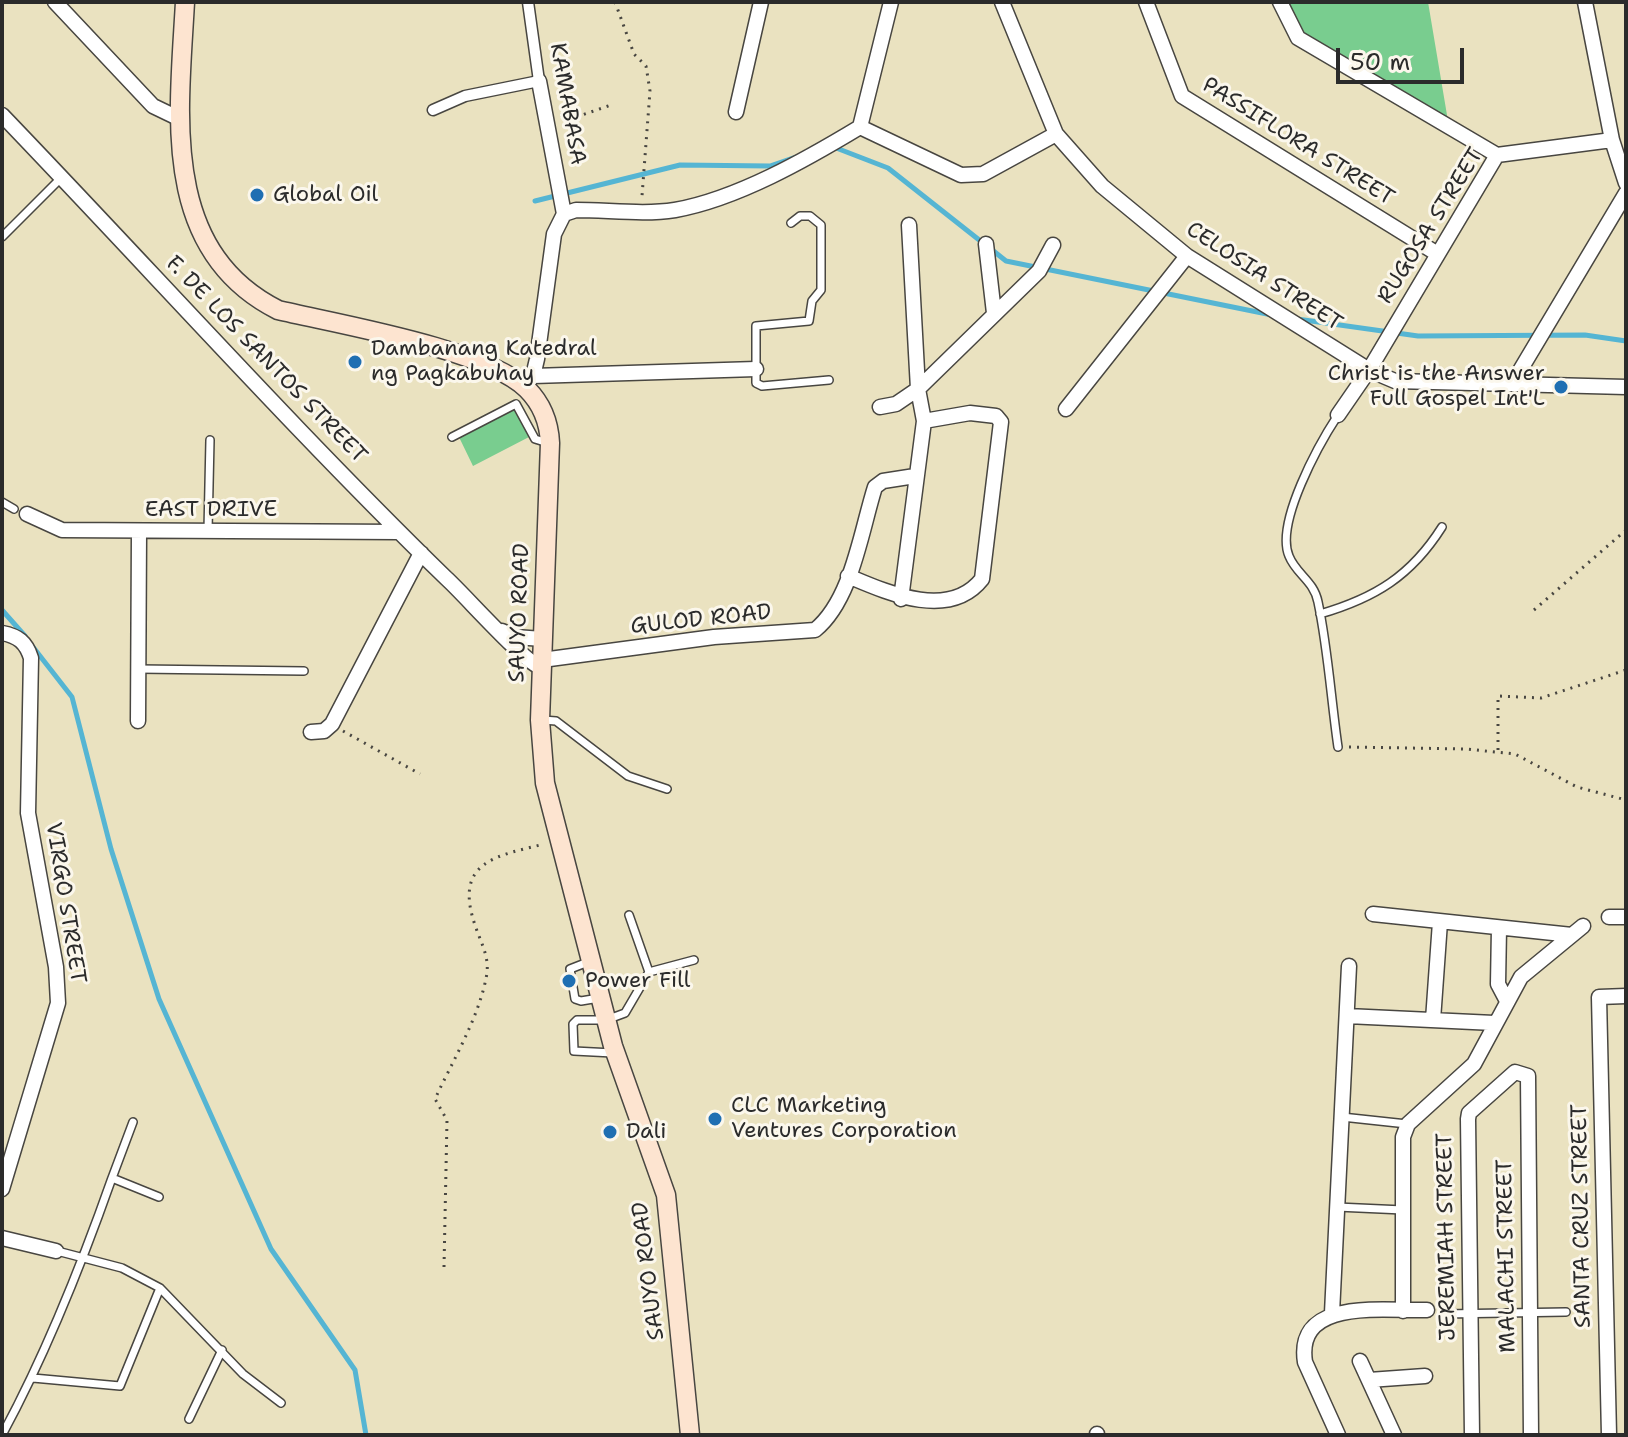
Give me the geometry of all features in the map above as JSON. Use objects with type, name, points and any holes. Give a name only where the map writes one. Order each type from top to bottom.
[{"type":"main road","points":[[185,2],[180,119],[185,176],[203,237],[230,278],[251,296],[278,310],[454,352],[529,381]]},
{"type":"main road","name":"SAUYO ROAD","points":[[529,381],[546,417],[550,443],[540,720],[545,783],[606,1020],[659,1175],[669,1214],[690,1435]]},
{"type":"street","points":[[55,2],[153,106],[180,119]]},
{"type":"street","name":"KAMABASA","points":[[528,2],[544,114],[564,214]]},
{"type":"street","points":[[736,112],[761,2]]},
{"type":"street","points":[[756,369],[529,381],[554,234],[564,214],[576,210],[671,211],[701,204],[810,157],[860,127],[891,2]]},
{"type":"street","name":"CELOSIA STREET","points":[[1002,2],[1056,134],[1102,186],[1187,256],[1369,370],[1395,381],[1626,387]]},
{"type":"street","name":"PASSIFLORA STREET","points":[[1146,2],[1182,96],[1436,253]]},
{"type":"street","points":[[1280,2],[1298,38],[1497,155]]},
{"type":"street","points":[[1585,2],[1612,140],[1626,183]]},
{"type":"street","points":[[433,110],[465,96],[539,81]]},
{"type":"street","name":"F. DE LOS SANTOS STREET","points":[[2,115],[399,532],[501,631],[527,661],[542,664]]},
{"type":"street","points":[[860,127],[961,175],[983,174],[1056,134]]},
{"type":"street","name":"RUGOSA STREET","points":[[1338,415],[1369,370],[1497,155],[1612,140]]},
{"type":"street","points":[[1512,384],[1626,193]]},
{"type":"street","points":[[901,599],[924,421],[918,389],[909,225]]},
{"type":"street","points":[[986,244],[994,313]]},
{"type":"street","points":[[880,407],[896,404],[918,389],[1039,271],[1053,245]]},
{"type":"street","points":[[1066,409],[1187,256]]},
{"type":"street","points":[[845,583],[901,599],[940,599],[961,593],[982,579],[1002,429],[996,416],[986,414],[924,421]]},
{"type":"street","name":"GULOD ROAD","points":[[542,664],[724,636],[806,633],[822,625],[845,583],[875,487],[883,481],[915,476]]},
{"type":"street","name":"EAST DRIVE","points":[[21,511],[62,530],[139,533],[399,532]]},
{"type":"street","points":[[138,721],[139,533]]},
{"type":"street","points":[[311,732],[324,731],[332,724],[421,553]]},
{"type":"street","points":[[501,631],[515,637],[543,639]]},
{"type":"street","name":"VIRGO STREET","points":[[2,633],[27,645],[31,658],[28,813],[56,967],[58,1003],[2,1189]]},
{"type":"street","points":[[1373,914],[1499,928],[1577,930],[1534,962],[1494,1023],[1474,1064],[1408,1124],[1403,1137],[1403,1311]]},
{"type":"street","points":[[1609,917],[1626,917]]},
{"type":"street","points":[[1433,1020],[1440,922]]},
{"type":"street","points":[[1499,928],[1498,984],[1507,1001]]},
{"type":"street","points":[[1332,1313],[1349,966]]},
{"type":"street","name":"SANTA CRUZ STREET","points":[[1609,1435],[1599,997],[1626,996]]},
{"type":"street","points":[[1347,1016],[1494,1023]]},
{"type":"street","name":"JEREMIAH STREET","points":[[1472,1435],[1468,1119],[1469,1113],[1507,1076],[1515,1072],[1528,1076]]},
{"type":"street","name":"MALACHI STREET","points":[[1528,1076],[1531,1435]]},
{"type":"street","points":[[2,1238],[56,1251]]},
{"type":"street","points":[[1338,1435],[1308,1372],[1303,1350],[1312,1328],[1332,1313],[1427,1310]]},
{"type":"street","points":[[1360,1361],[1394,1435]]},
{"type":"street","points":[[1369,1380],[1425,1376]]},
{"type":"lane","points":[[2,237],[62,177]]},
{"type":"lane","points":[[791,223],[800,216],[810,216],[821,225],[821,290],[812,301],[809,321],[756,326],[756,383],[762,386],[829,380]]},
{"type":"lane","points":[[452,437],[516,404],[535,439],[550,443]]},
{"type":"lane","points":[[1338,415],[1315,453],[1287,529],[1288,555],[1314,588],[1338,747]]},
{"type":"lane","points":[[208,531],[210,440]]},
{"type":"lane","points":[[2,502],[21,511]]},
{"type":"lane","points":[[1320,614],[1365,600],[1391,585],[1428,549],[1442,527]]},
{"type":"lane","points":[[138,669],[304,671]]},
{"type":"lane","points":[[540,720],[556,721],[628,776],[667,789]]},
{"type":"lane","points":[[629,915],[649,972]]},
{"type":"lane","points":[[616,1053],[572,1049],[574,1022],[606,1020],[625,1013],[649,972],[694,960]]},
{"type":"lane","points":[[1342,1117],[1408,1124]]},
{"type":"lane","points":[[2,1435],[33,1378],[84,1259],[133,1122]]},
{"type":"lane","points":[[112,1178],[159,1197]]},
{"type":"lane","points":[[1337,1207],[1403,1210]]},
{"type":"lane","points":[[56,1251],[122,1268],[160,1288],[243,1374],[281,1403]]},
{"type":"lane","points":[[33,1378],[120,1386],[160,1288]]},
{"type":"lane","points":[[1444,1314],[1566,1312]]},
{"type":"lane","points":[[189,1419],[222,1350]]},
{"type":"path","points":[[615,2],[634,54],[646,66],[650,91],[641,210]]},
{"type":"path","points":[[544,114],[582,115],[611,105]]},
{"type":"path","points":[[1534,610],[1625,533]]},
{"type":"path","points":[[1498,751],[1498,696],[1541,698],[1626,670]]},
{"type":"path","points":[[332,724],[420,774]]},
{"type":"path","points":[[1338,747],[1498,751],[1526,756],[1577,787],[1626,800]]},
{"type":"path","points":[[444,1267],[447,1120],[435,1099],[467,1028],[487,970],[472,915],[474,874],[485,861],[559,840]]},
{"type":"green space","points":[[1286,2],[1428,2],[1448,121],[1300,34]]},
{"type":"green space","points":[[513,407],[529,437],[473,466],[458,435]]},
{"type":"waterway","points":[[831,146],[888,168],[983,243]]},
{"type":"waterway","points":[[535,201],[680,165],[770,166],[796,157]]},
{"type":"waterway","points":[[991,249],[1006,261],[1272,315]]},
{"type":"waterway","points":[[1297,319],[1418,336],[1585,335],[1626,341]]},
{"type":"waterway","points":[[2,610],[25,636]]},
{"type":"waterway","points":[[33,647],[72,697],[111,849],[159,999],[271,1249],[355,1370],[366,1435]]},
{"type":"place","name":"Global Oil","points":[[257,195]]},
{"type":"place","name":"Dambanang Katedral ng Pagkabuhay","points":[[355,362]]},
{"type":"place","name":"Christ is the Answer Full Gospel Int'L","points":[[1561,387]]},
{"type":"place","name":"Power Fill","points":[[569,981]]},
{"type":"place","name":"CLC Marketing Ventures Corporation","points":[[715,1119]]},
{"type":"place","name":"Dali","points":[[610,1132]]}]
